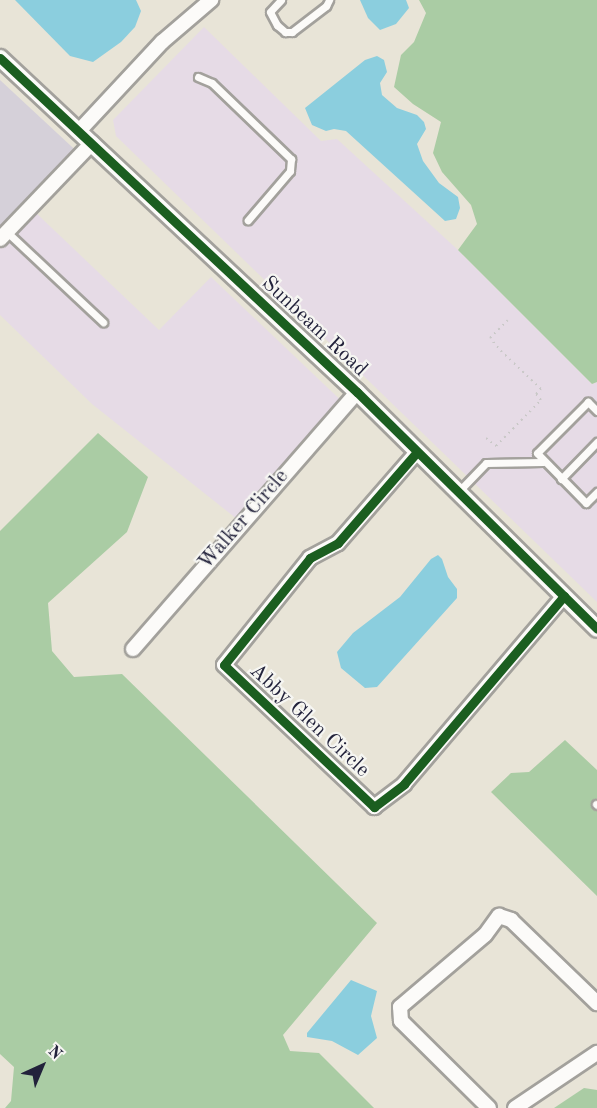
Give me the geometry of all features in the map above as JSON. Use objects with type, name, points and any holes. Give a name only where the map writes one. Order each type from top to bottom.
[{"type":"street","points":[[79,131],[162,42],[211,0]]},
{"type":"street","name":"Sunbeam Road","points":[[0,58],[357,392],[597,629]]},
{"type":"street","points":[[4,235],[92,143]]},
{"type":"street","name":"Walker Circle","points":[[133,649],[357,392]]},
{"type":"street","name":"Abby Glen Circle","points":[[417,452],[338,543],[310,558],[224,665],[374,807],[404,784],[564,596]]},
{"type":"street","points":[[489,1108],[401,1021],[400,1007],[485,935],[499,915],[511,920],[597,1003]]},
{"type":"street","points":[[515,1108],[597,1053]]},
{"type":"lane","points":[[281,0],[270,12],[277,25],[285,32],[292,32],[326,6],[329,0]]},
{"type":"lane","points":[[198,77],[212,82],[291,159],[290,171],[248,220]]},
{"type":"lane","points":[[4,235],[103,322]]},
{"type":"lane","points":[[597,411],[588,402],[537,453],[543,462],[586,503],[597,492]]},
{"type":"lane","points":[[561,479],[597,442]]},
{"type":"lane","points":[[458,492],[486,464],[543,462]]},
{"type":"path","points":[[486,438],[496,446],[541,400],[536,394],[541,389],[490,338],[508,320]]},
{"type":"shaded area","points":[[204,27],[321,141],[337,139],[458,250],[592,384],[597,382],[597,602],[116,136],[113,120]]},
{"type":"shaded area","points":[[0,80],[85,159],[0,246]]},
{"type":"shaded area","points":[[34,211],[159,330],[211,277],[350,409],[247,527],[92,404],[0,315],[0,246]]},
{"type":"green space","points":[[419,0],[597,0],[597,382],[592,384],[458,250],[477,224],[471,205],[442,172],[433,153],[441,122],[413,104],[394,87],[401,55],[414,42],[426,13]]},
{"type":"green space","points":[[98,433],[148,477],[127,532],[48,603],[52,651],[74,677],[122,674],[377,923],[283,1035],[290,1051],[319,1053],[374,1108],[5,1108],[11,1101],[14,1067],[0,1054],[0,531]]},
{"type":"green space","points":[[565,740],[597,770],[597,896],[491,792],[511,773],[529,772]]},
{"type":"green space","points":[[584,1088],[597,1090],[597,1108],[554,1108]]},
{"type":"water","points":[[15,0],[136,0],[141,11],[135,27],[121,42],[93,62],[70,56]]},
{"type":"water","points":[[360,0],[406,0],[409,8],[396,24],[380,30],[368,18]]},
{"type":"water","points":[[377,56],[384,60],[387,72],[380,83],[382,95],[397,108],[417,115],[424,122],[426,129],[417,144],[423,161],[439,183],[458,197],[460,208],[456,219],[445,221],[346,131],[334,129],[326,131],[312,125],[305,108],[365,60]]},
{"type":"water","points":[[438,555],[442,559],[448,577],[457,589],[457,598],[377,687],[365,688],[341,668],[337,652],[353,633],[400,597],[431,559]]},
{"type":"water","points":[[351,980],[377,991],[371,1016],[377,1038],[358,1055],[332,1041],[307,1037],[307,1033]]},
{"type":"cycle path","points":[[0,58],[357,392],[597,629]]},
{"type":"cycle path","points":[[417,452],[338,543],[310,558],[224,665],[374,807],[404,784],[564,596]]}]
